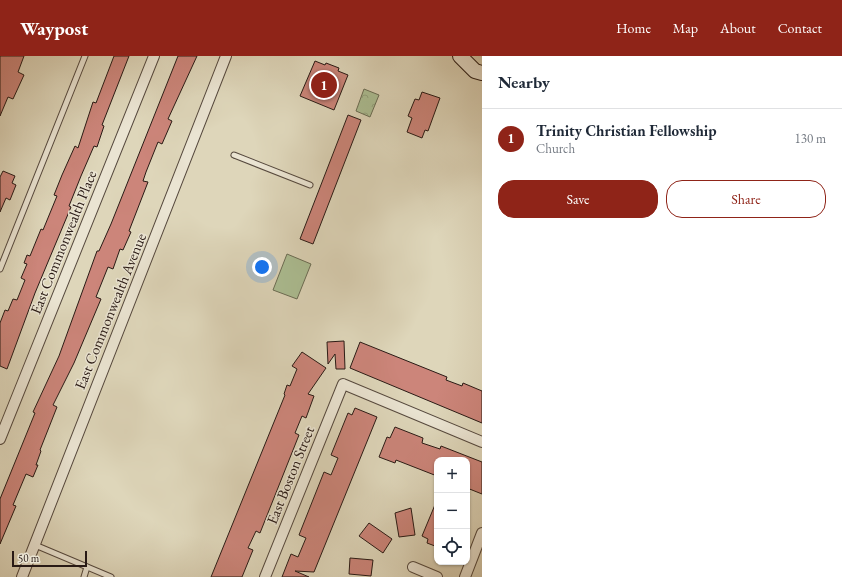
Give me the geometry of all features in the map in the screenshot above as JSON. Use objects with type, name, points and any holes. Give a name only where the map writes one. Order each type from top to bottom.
[{"type":"main road","points":[[466,56],[475,70],[482,74]]},
{"type":"street","name":"East Commonwealth Place","points":[[0,439],[154,56]]},
{"type":"street","name":"East Commonwealth Avenue","points":[[22,577],[226,56]]},
{"type":"street","name":"East Boston Street","points":[[265,577],[342,384],[482,442]]},
{"type":"street","points":[[464,577],[482,533]]},
{"type":"street","points":[[413,567],[437,577]]},
{"type":"lane","points":[[0,269],[85,56]]},
{"type":"lane","points":[[234,155],[310,185]]},
{"type":"lane","points":[[35,545],[111,577]]},
{"type":"lane","points":[[84,577],[87,567]]},
{"type":"green space","points":[[364,89],[379,95],[370,117],[356,111]]},
{"type":"green space","points":[[287,254],[311,264],[297,299],[273,290]]},
{"type":"building","points":[[0,56],[24,56],[18,72],[24,75],[13,99],[8,97],[0,116]]},
{"type":"building","points":[[114,56],[129,56],[102,125],[104,126],[97,147],[94,146],[81,176],[69,206],[71,207],[35,293],[7,369],[0,366],[0,323],[5,310],[8,311],[13,299],[17,300],[25,280],[21,278],[27,264],[24,263],[27,255],[30,256],[41,229],[43,230],[57,196],[54,195],[62,175],[75,146],[78,148],[93,102],[96,103]]},
{"type":"building","points":[[178,56],[197,56],[168,119],[172,121],[162,144],[158,142],[146,172],[143,181],[148,182],[129,231],[131,232],[123,250],[120,249],[113,269],[108,267],[96,297],[101,299],[74,363],[53,405],[57,407],[40,450],[41,451],[36,465],[38,465],[33,477],[26,474],[13,505],[16,506],[0,544],[0,499],[35,413],[33,412],[59,356],[97,251],[99,251],[111,224]]},
{"type":"building","points":[[315,61],[339,68],[338,71],[348,75],[334,110],[300,96]]},
{"type":"building","points":[[422,92],[440,98],[428,131],[425,130],[422,138],[407,132],[412,118],[408,116],[415,99],[419,100]]},
{"type":"building","points":[[348,115],[361,120],[313,244],[300,239]]},
{"type":"building","points":[[3,171],[15,176],[12,183],[16,185],[10,200],[6,198],[0,212],[0,177]]},
{"type":"building","points":[[344,341],[345,369],[336,369],[335,354],[328,364],[327,342]]},
{"type":"building","points":[[360,342],[447,377],[446,380],[462,386],[463,383],[482,391],[482,423],[350,368]]},
{"type":"building","points":[[302,352],[326,368],[308,394],[314,396],[306,418],[302,416],[295,433],[299,435],[260,533],[256,531],[248,548],[253,550],[242,577],[211,577],[285,395],[287,385],[290,386],[297,369],[292,366]]},
{"type":"building","points":[[355,408],[377,417],[314,572],[295,571],[309,577],[282,577],[291,554],[298,557],[306,538],[299,535],[324,472],[331,475],[338,458],[331,455],[348,413],[352,415]]},
{"type":"building","points":[[395,427],[423,438],[422,443],[440,449],[441,446],[469,457],[434,457],[434,475],[396,460],[395,463],[379,457],[387,437],[390,438]]},
{"type":"building","points":[[470,457],[482,462],[482,494],[470,489]]},
{"type":"building","points":[[434,507],[434,546],[427,543],[428,539],[422,536]]},
{"type":"building","points":[[411,508],[415,535],[399,537],[395,513]]},
{"type":"building","points":[[369,523],[392,539],[383,553],[359,536]]},
{"type":"building","points":[[350,558],[373,560],[371,576],[349,574]]},
{"type":"place","name":"Trinity Christian Fellowship","points":[[324,85]]}]
